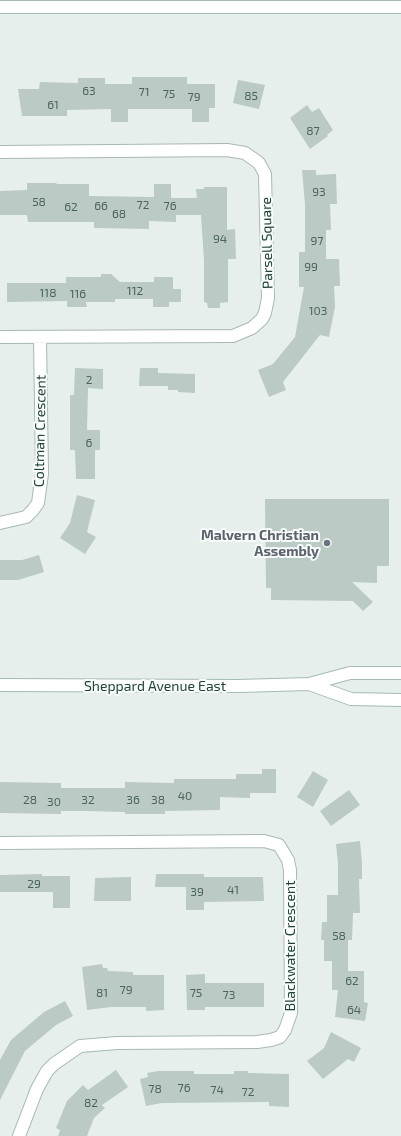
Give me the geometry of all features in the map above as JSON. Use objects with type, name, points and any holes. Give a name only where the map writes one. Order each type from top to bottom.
[{"type":"street","points":[[0,7],[401,7]]},
{"type":"street","name":"Parsell Square","points":[[0,152],[227,150],[245,153],[259,162],[265,174],[268,298],[265,313],[257,325],[244,333],[234,336],[0,337]]},
{"type":"street","name":"Coltman Crescent","points":[[0,523],[26,517],[38,503],[42,474],[40,337]]},
{"type":"street","name":"Sheppard Avenue East","points":[[0,685],[238,686],[309,684],[350,673],[401,673]]},
{"type":"street","name":"Sheppard Avenue East","points":[[309,684],[351,699],[401,700]]},
{"type":"street","name":"Blackwater Crescent","points":[[0,843],[264,841],[279,845],[288,860],[290,870],[291,1013],[285,1030],[280,1037],[257,1042],[117,1043],[80,1046],[54,1064],[47,1071],[37,1089],[19,1136]]},
{"type":"building","points":[[132,77],[187,77],[187,84],[215,84],[215,108],[209,108],[209,122],[192,122],[192,109],[128,109],[128,122],[111,122],[111,109],[67,110],[67,116],[22,116],[18,89],[39,89],[40,82],[78,83],[78,78],[105,78],[105,84],[132,84]]},
{"type":"building","points":[[238,80],[265,85],[259,109],[233,103]]},
{"type":"building","points":[[307,105],[312,112],[319,108],[333,130],[327,135],[328,136],[310,149],[290,118]]},
{"type":"building","points":[[302,170],[316,170],[316,175],[336,174],[337,204],[330,204],[331,230],[326,230],[326,259],[339,259],[340,286],[334,286],[335,307],[329,337],[320,335],[283,382],[286,390],[269,397],[258,370],[273,364],[295,337],[304,287],[299,287],[299,252],[305,252],[305,204]]},
{"type":"building","points":[[27,183],[89,184],[89,196],[154,197],[154,184],[171,184],[171,198],[197,198],[196,189],[204,189],[204,187],[227,187],[227,230],[235,229],[236,259],[228,259],[228,302],[220,303],[220,308],[208,308],[207,303],[204,302],[204,260],[201,215],[176,215],[176,222],[149,221],[149,229],[94,228],[94,222],[28,222],[27,215],[0,215],[0,191],[27,190]]},
{"type":"building","points":[[101,274],[111,274],[120,282],[154,282],[154,277],[173,277],[173,289],[181,289],[181,302],[169,302],[169,307],[153,307],[153,299],[115,299],[115,302],[86,302],[87,307],[67,307],[67,301],[7,302],[7,283],[66,283],[66,277],[101,277]]},
{"type":"building","points":[[75,368],[103,369],[103,389],[88,388],[87,430],[100,430],[100,450],[95,450],[95,479],[76,479],[75,450],[70,450],[70,395],[74,395]]},
{"type":"building","points":[[140,368],[158,368],[158,373],[195,374],[195,393],[168,390],[168,386],[139,386]]},
{"type":"building","points":[[77,495],[95,500],[87,532],[96,537],[85,554],[60,538],[70,523]]},
{"type":"building","name":"Malvern Christian Assembly","points":[[265,499],[389,499],[389,566],[377,566],[377,583],[352,582],[373,602],[363,611],[353,601],[271,600],[271,588],[266,588]]},
{"type":"building","points":[[39,555],[44,572],[18,580],[0,580],[0,560],[22,560]]},
{"type":"building","points":[[262,769],[276,769],[276,793],[250,793],[250,798],[220,797],[220,810],[165,811],[165,814],[125,814],[125,812],[87,811],[61,811],[61,814],[0,813],[0,782],[61,783],[61,788],[125,788],[125,782],[174,783],[174,779],[236,779],[236,774],[262,774]]},
{"type":"building","points":[[313,771],[328,780],[313,807],[297,797]]},
{"type":"building","points":[[349,790],[360,805],[331,826],[320,811]]},
{"type":"building","points":[[360,841],[362,879],[359,879],[360,913],[353,913],[352,940],[348,940],[348,971],[364,971],[364,1002],[368,1003],[365,1021],[335,1017],[338,990],[332,990],[332,961],[324,961],[324,940],[321,940],[322,922],[327,922],[327,895],[338,895],[338,864],[336,844]]},
{"type":"building","points":[[42,874],[42,876],[70,876],[70,908],[53,908],[53,892],[0,892],[0,875]]},
{"type":"building","points":[[156,874],[204,874],[204,877],[263,877],[264,901],[204,902],[204,910],[186,910],[186,887],[155,887]]},
{"type":"building","points":[[131,877],[131,901],[94,901],[95,878]]},
{"type":"building","points":[[102,964],[103,968],[107,968],[108,971],[133,972],[133,975],[164,975],[164,1010],[146,1011],[146,1007],[111,1007],[87,1010],[82,967]]},
{"type":"building","points":[[205,974],[205,983],[264,983],[264,1007],[205,1007],[205,1010],[187,1010],[186,975]]},
{"type":"building","points":[[65,1001],[73,1016],[56,1025],[25,1051],[0,1100],[0,1060],[11,1040],[44,1012]]},
{"type":"building","points":[[331,1032],[361,1048],[354,1062],[348,1059],[323,1079],[307,1061],[324,1048]]},
{"type":"building","points":[[116,1070],[128,1087],[102,1105],[105,1108],[94,1118],[87,1136],[58,1136],[60,1130],[56,1128],[67,1101],[83,1085],[88,1090]]},
{"type":"building","points":[[158,1071],[194,1071],[194,1074],[234,1074],[234,1071],[248,1071],[248,1073],[289,1074],[289,1107],[269,1106],[269,1102],[162,1103],[146,1106],[140,1079],[148,1077],[147,1073]]},
{"type":"place","name":"Malvern Christian Assembly","points":[[327,543]]}]
